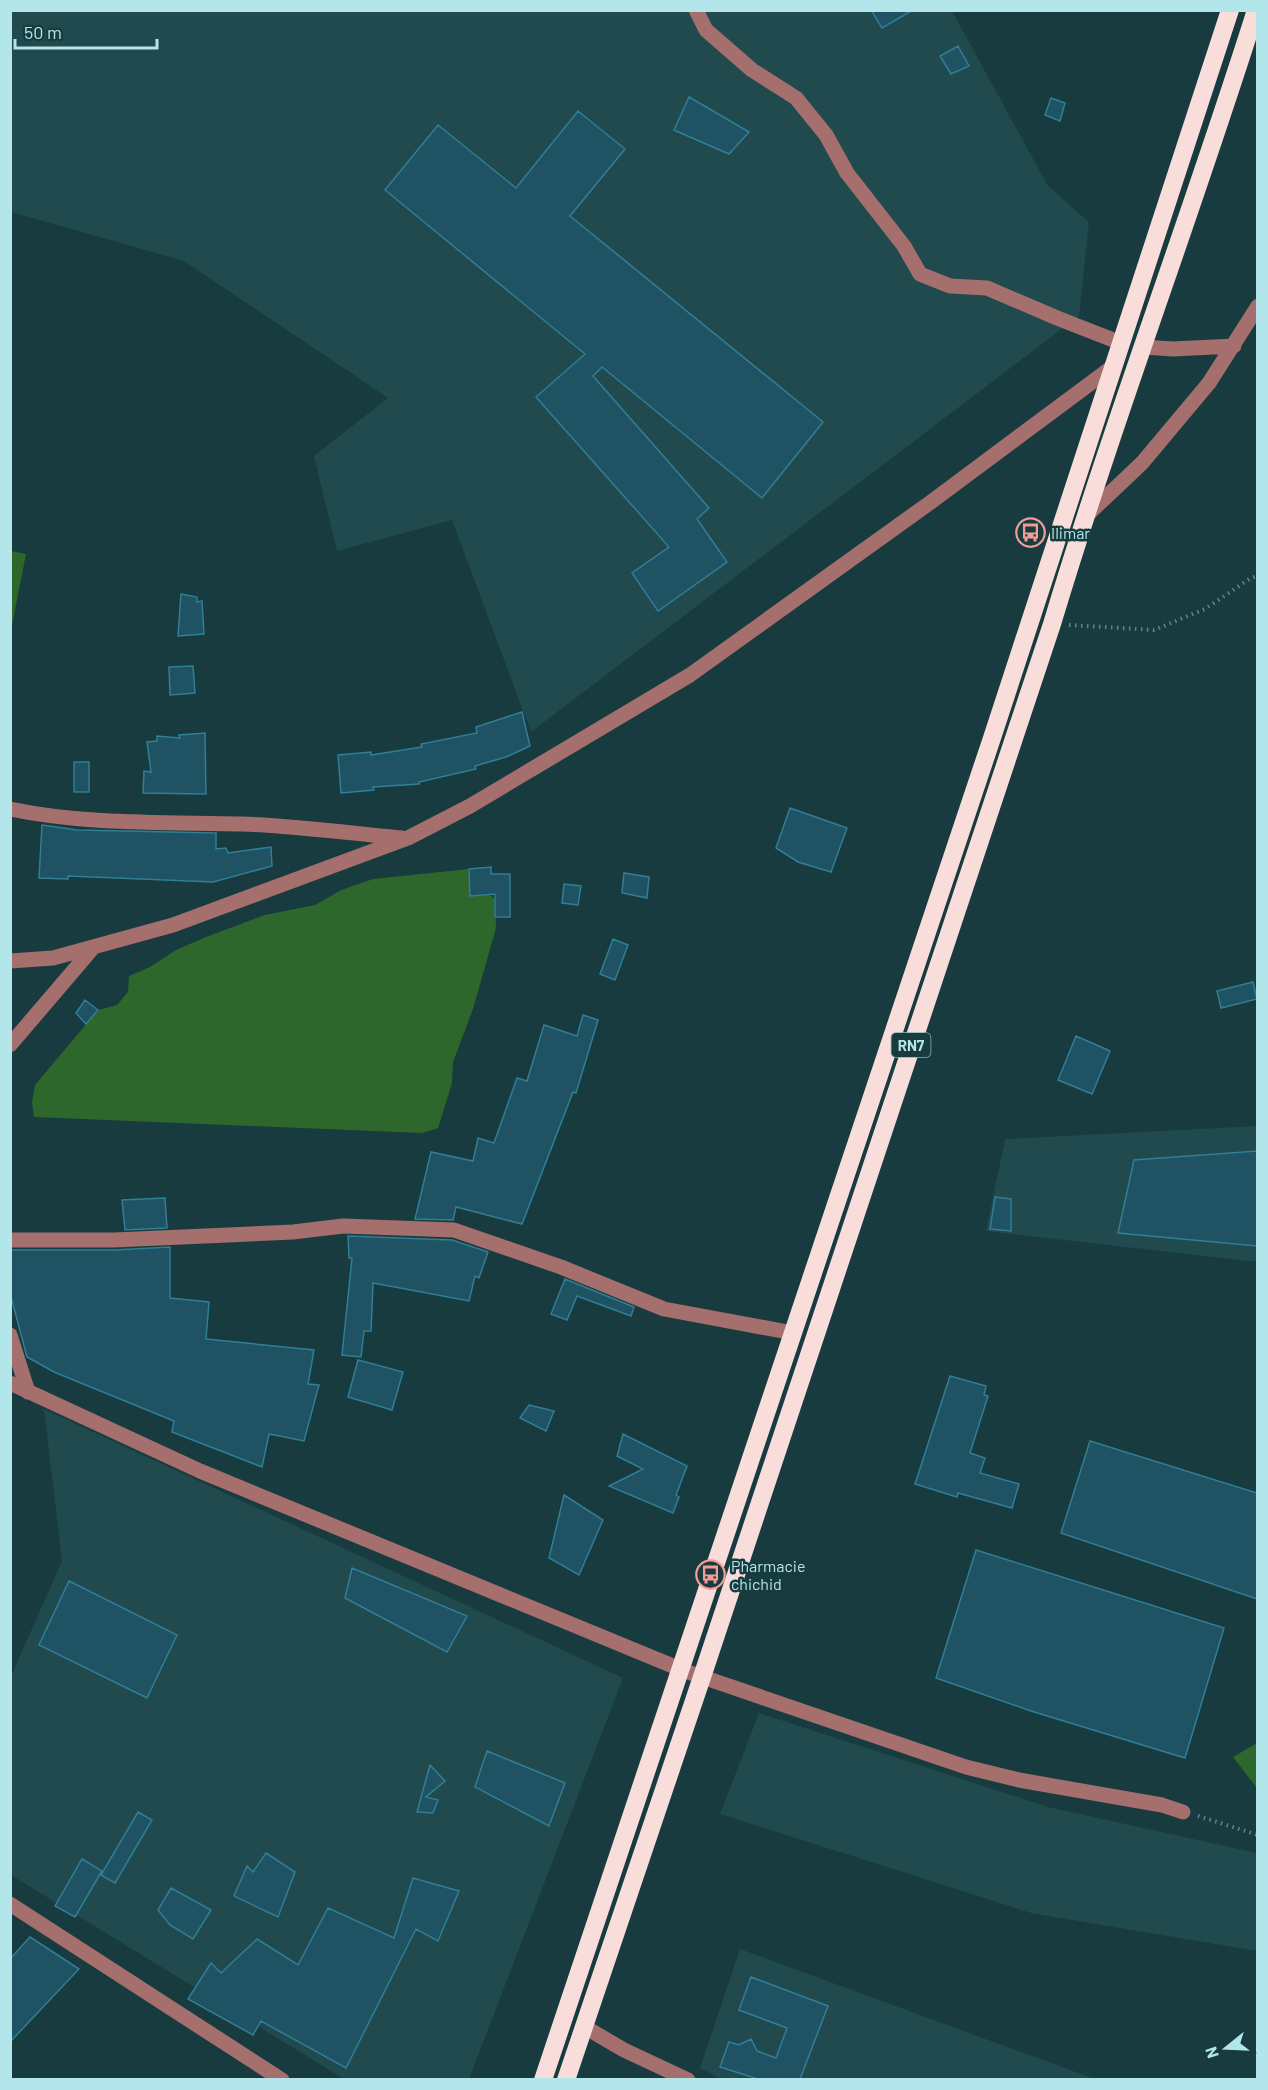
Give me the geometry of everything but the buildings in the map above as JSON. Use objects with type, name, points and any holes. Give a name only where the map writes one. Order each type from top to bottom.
[{"type":"highway","name":"RN7","points":[[543,2079],[794,1333],[1230,10]]},
{"type":"highway","name":"RN7","points":[[566,2079],[1052,624],[1084,518],[1226,105],[1256,10]]},
{"type":"street","points":[[696,10],[706,30],[752,70],[796,98],[826,135],[847,173],[904,246],[920,274],[950,286],[987,288],[1121,343]]},
{"type":"street","points":[[1084,518],[1142,463],[1209,383],[1257,306]]},
{"type":"street","points":[[1143,347],[1173,349],[1233,346]]},
{"type":"street","points":[[10,962],[53,958],[173,925],[408,838],[508,784],[690,675],[931,502],[1114,365]]},
{"type":"street","points":[[10,809],[97,821],[256,825],[408,838]]},
{"type":"street","points":[[10,1045],[92,949]]},
{"type":"street","points":[[10,1240],[114,1240],[292,1232],[344,1226],[454,1230],[561,1267],[664,1309],[794,1333]]},
{"type":"street","points":[[10,1335],[28,1392]]},
{"type":"street","points":[[10,1383],[200,1471],[680,1669],[966,1767],[1019,1780],[1162,1804],[1183,1812]]},
{"type":"street","points":[[10,1904],[282,2079]]},
{"type":"street","points":[[583,2026],[624,2050],[688,2079]]},
{"type":"path","points":[[1052,624],[1154,630],[1205,609],[1257,576]]},
{"type":"path","points":[[1183,1812],[1257,1835]]},
{"type":"shaded area","points":[[10,11],[952,11],[1048,186],[1089,222],[1079,316],[531,732],[452,520],[337,551],[314,456],[388,398],[184,261],[11,212]]},
{"type":"shaded area","points":[[1257,1126],[1257,1262],[986,1231],[1005,1139]]},
{"type":"shaded area","points":[[44,1409],[623,1678],[469,2079],[344,2079],[11,1875],[11,1676],[62,1561]]},
{"type":"shaded area","points":[[759,1713],[1048,1807],[1257,1853],[1257,1951],[1031,1913],[720,1814]]},
{"type":"shaded area","points":[[740,1949],[1095,2079],[723,2080],[700,2068]]},
{"type":"green space","points":[[10,551],[26,554],[11,630]]},
{"type":"green space","points":[[469,869],[495,900],[496,928],[473,1009],[453,1062],[452,1083],[438,1128],[423,1133],[34,1117],[32,1102],[35,1085],[98,1010],[117,1005],[128,992],[129,976],[150,967],[176,950],[206,937],[265,915],[315,905],[341,890],[373,879]]},
{"type":"green space","points":[[1257,1743],[1257,1788],[1233,1757]]},
{"type":"place","name":"Ilimar","points":[[1030,532]]},
{"type":"place","name":"Pharmacie chichid","points":[[710,1574]]}]
